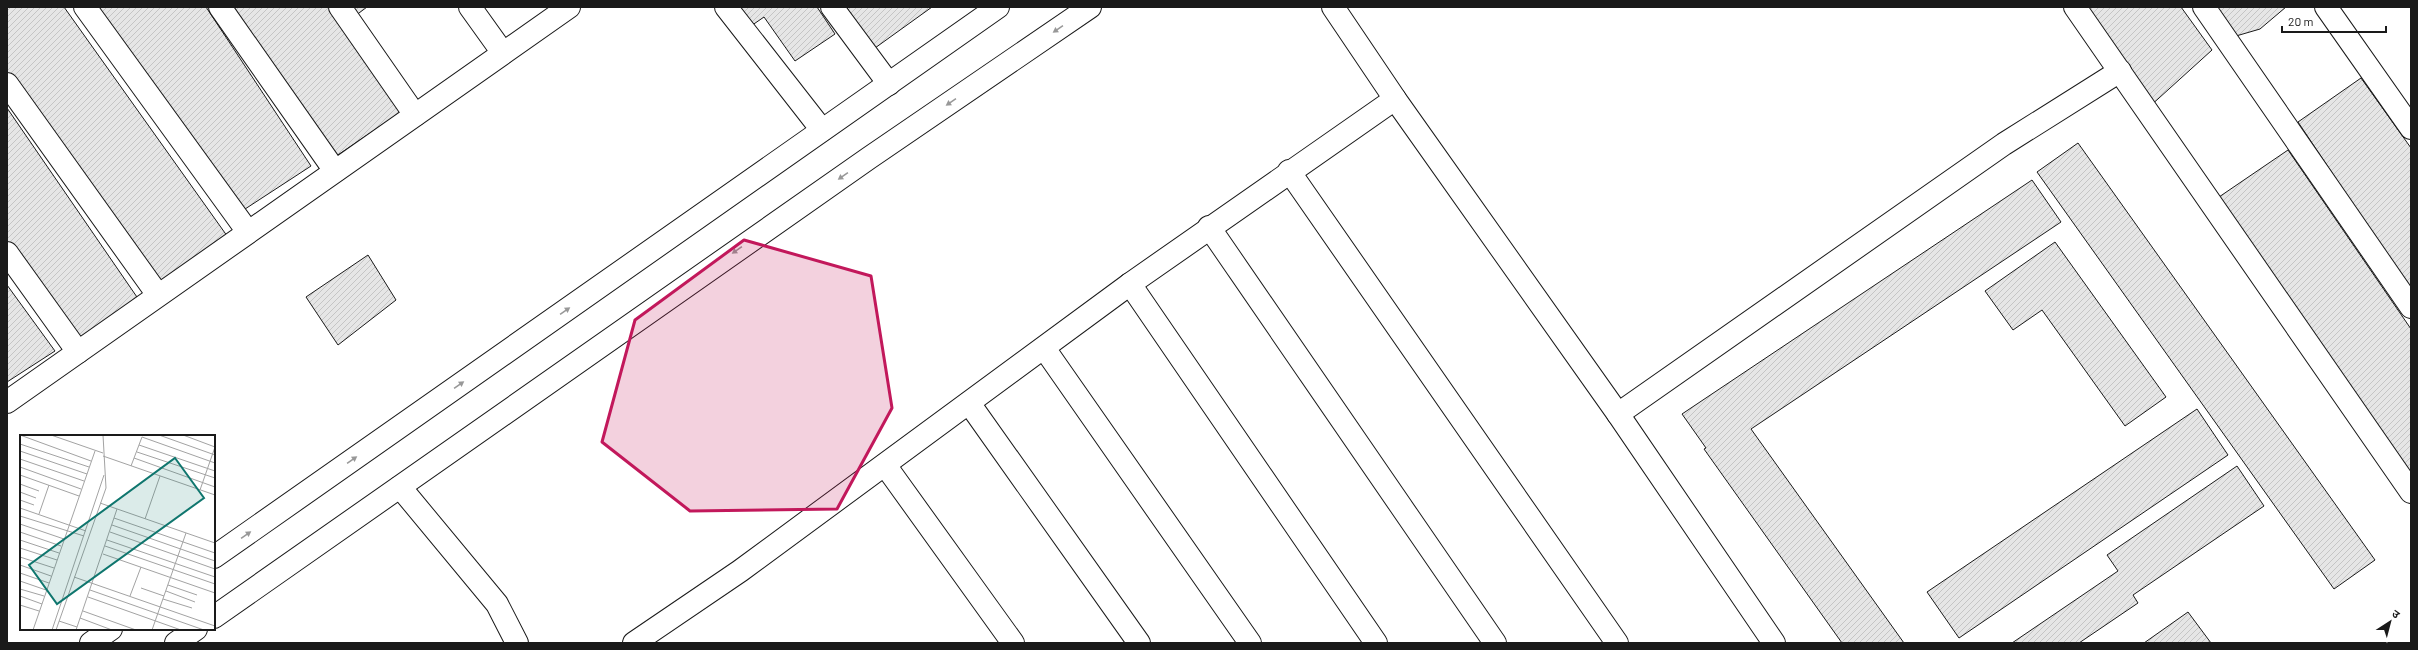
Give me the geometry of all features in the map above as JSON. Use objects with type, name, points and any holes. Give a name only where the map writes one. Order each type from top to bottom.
[{"type":"street","points":[[85,7],[248,232]]},
{"type":"street","points":[[220,7],[335,171]]},
{"type":"street","points":[[340,7],[415,115]]},
{"type":"street","points":[[470,7],[503,53]]},
{"type":"street","points":[[7,402],[569,7]]},
{"type":"street","points":[[726,7],[822,130]]},
{"type":"street","points":[[832,7],[889,84]]},
{"type":"street","points":[[215,556],[998,7]]},
{"type":"street","points":[[215,616],[862,163],[1090,7]]},
{"type":"street","points":[[1333,7],[1395,99],[1618,414],[1774,643]]},
{"type":"street","points":[[2075,7],[2411,492]]},
{"type":"street","points":[[2204,7],[2411,307]]},
{"type":"street","points":[[2326,7],[2411,128]]},
{"type":"street","points":[[1618,414],[2004,144],[2120,71]]},
{"type":"street","points":[[7,84],[158,295]]},
{"type":"street","points":[[634,643],[740,571],[1209,227],[1395,99]]},
{"type":"street","points":[[1289,171],[1617,643]]},
{"type":"street","points":[[1209,227],[1495,643]]},
{"type":"street","points":[[7,253],[78,352]]},
{"type":"street","points":[[1130,284],[1376,643]]},
{"type":"street","points":[[1044,348],[1250,643]]},
{"type":"street","points":[[969,403],[1139,643]]},
{"type":"street","points":[[885,465],[1013,643]]},
{"type":"street","points":[[400,487],[497,604],[517,643]]},
{"type":"street","points":[[91,643],[110,630]]},
{"type":"street","points":[[176,643],[195,630]]},
{"type":"highlighted area","points":[[744,240],[871,276],[892,408],[837,509],[690,511],[602,442],[635,320]]},
{"type":"building","points":[[7,7],[64,7],[230,240],[160,288],[7,73]]},
{"type":"building","points":[[94,7],[206,7],[311,166],[242,211]]},
{"type":"building","points":[[228,7],[332,7],[404,110],[332,159]]},
{"type":"building","points":[[349,7],[367,7],[355,16]]},
{"type":"building","points":[[734,7],[817,7],[835,34],[795,61],[764,17],[748,28]]},
{"type":"building","points":[[846,7],[932,7],[875,48]]},
{"type":"building","points":[[2078,7],[2181,7],[2212,50],[2148,108]]},
{"type":"building","points":[[2215,7],[2286,7],[2260,29],[2236,36]]},
{"type":"building","points":[[2361,78],[2411,148],[2411,291],[2298,122]]},
{"type":"building","points":[[7,108],[139,300],[75,342],[7,243]]},
{"type":"building","points":[[2078,143],[2375,560],[2334,589],[2037,172]]},
{"type":"building","points":[[2288,150],[2411,329],[2411,477],[2219,197]]},
{"type":"building","points":[[2032,180],[2061,222],[1751,429],[1904,643],[1842,643],[1704,449],[1706,448],[1682,414]]},
{"type":"building","points":[[2055,242],[2166,397],[2125,426],[2042,310],[2013,330],[1985,291]]},
{"type":"building","points":[[368,255],[396,300],[338,345],[306,297]]},
{"type":"building","points":[[7,285],[55,351],[7,382]]},
{"type":"building","points":[[2197,409],[2228,455],[1959,638],[1927,592]]},
{"type":"building","points":[[2237,466],[2264,506],[2133,595],[2138,603],[2079,643],[2012,643],[2118,571],[2107,555]]},
{"type":"building","points":[[2188,612],[2211,643],[2144,643]]}]
